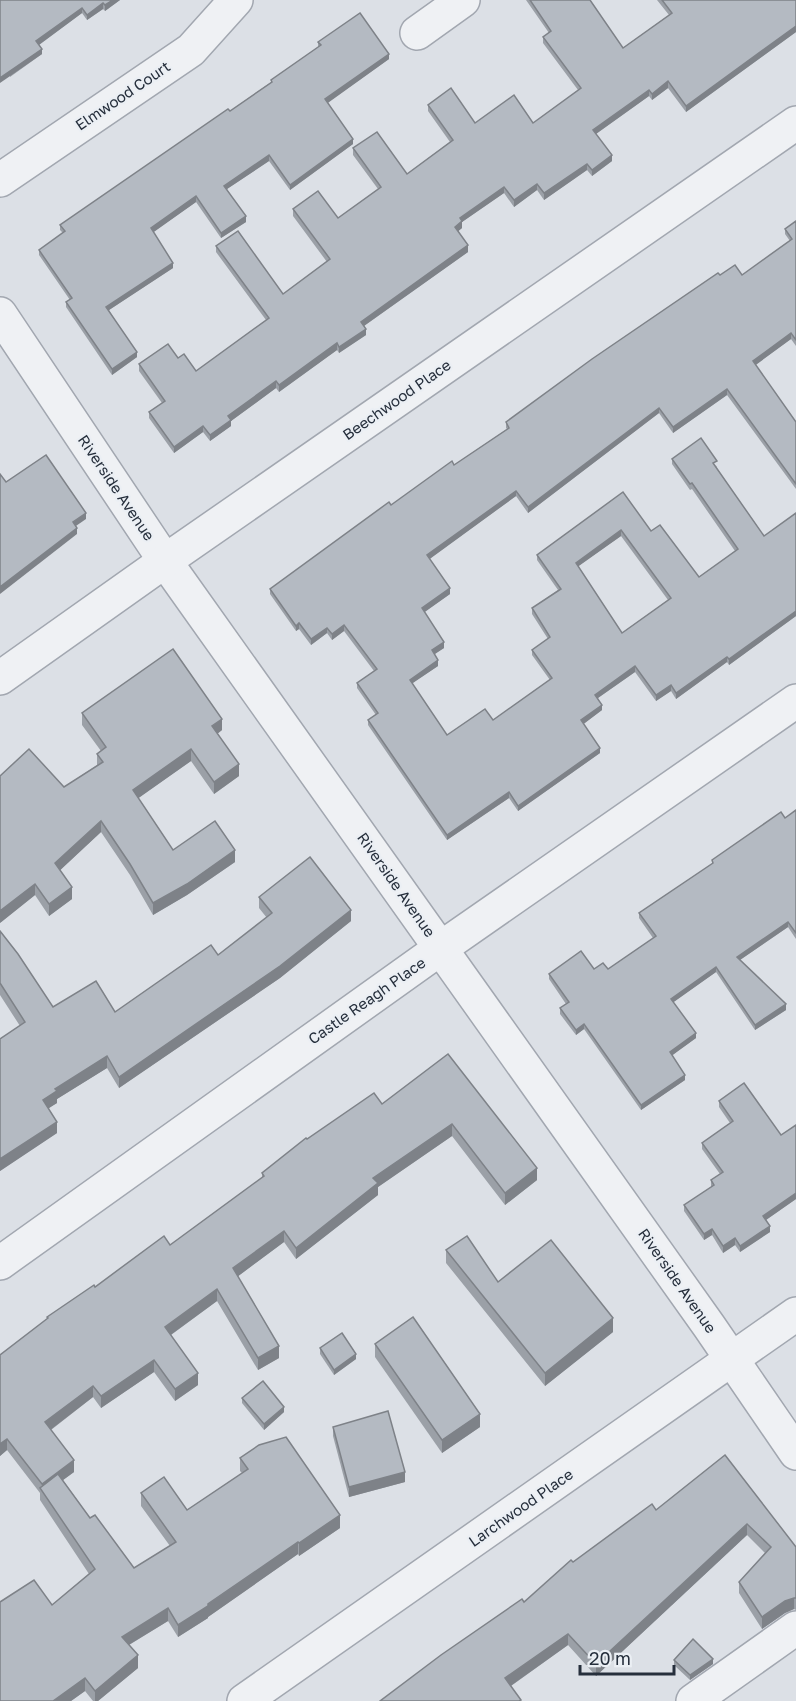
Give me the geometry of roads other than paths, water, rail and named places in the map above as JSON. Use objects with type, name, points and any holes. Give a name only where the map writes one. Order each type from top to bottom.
[{"type":"street","name":"Elmwood Court","points":[[0,180],[191,50],[236,0]]},
{"type":"street","points":[[417,33],[463,0]]},
{"type":"street","name":"Beechwood Place","points":[[0,678],[796,123]]},
{"type":"street","name":"Riverside Avenue","points":[[0,314],[165,561],[441,948],[796,1453]]},
{"type":"street","name":"Castle Reagh Place","points":[[0,1263],[441,948],[796,700]]},
{"type":"street","name":"Larchwood Place","points":[[244,1701],[796,1314]]},
{"type":"street","points":[[693,1701],[796,1628]]}]
